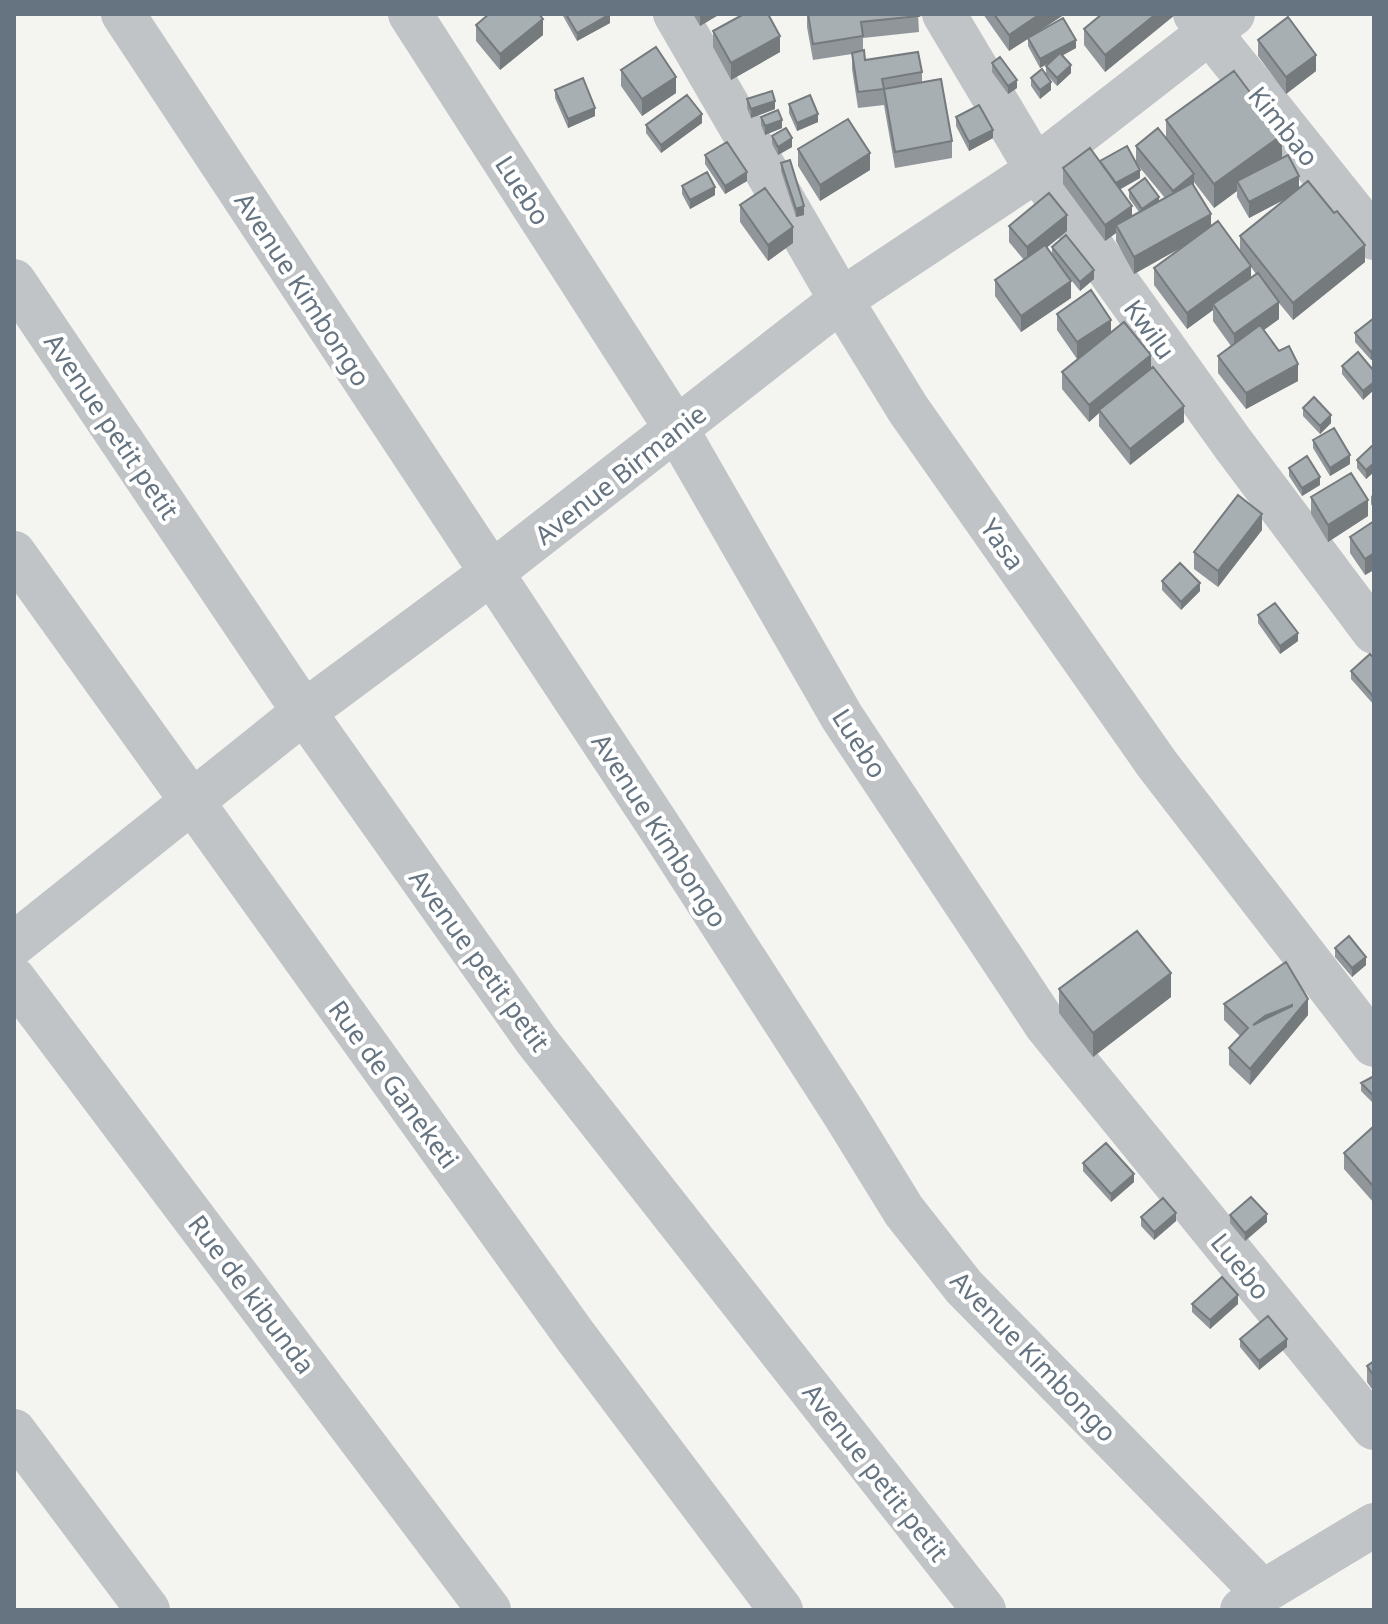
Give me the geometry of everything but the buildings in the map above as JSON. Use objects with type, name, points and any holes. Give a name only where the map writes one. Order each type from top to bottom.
[{"type":"street","name":"Avenue Kimbongo","points":[[123,14],[682,861],[904,1211],[964,1287],[1253,1601]]},
{"type":"street","name":"Luebo","points":[[410,14],[677,430],[842,717],[1046,1025],[1374,1428]]},
{"type":"street","name":"Yasa","points":[[675,14],[908,409],[1157,764],[1374,1045]]},
{"type":"street","name":"Kwilu","points":[[944,14],[1037,170],[1233,444],[1374,632]]},
{"type":"street","name":"Avenue Birmanie","points":[[14,944],[304,712],[490,574],[841,300],[1037,170],[1212,21]]},
{"type":"street","name":"Kimbao","points":[[1212,21],[1374,238]]},
{"type":"street","name":"Avenue petit petit","points":[[14,281],[304,712],[536,1040],[984,1610]]},
{"type":"street","name":"Rue de Ganeketi","points":[[14,553],[576,1337],[781,1610]]},
{"type":"street","name":"Rue de kibunda","points":[[14,979],[489,1610]]},
{"type":"street","points":[[14,1431],[148,1610]]},
{"type":"street","points":[[1253,1601],[1374,1525]]}]
